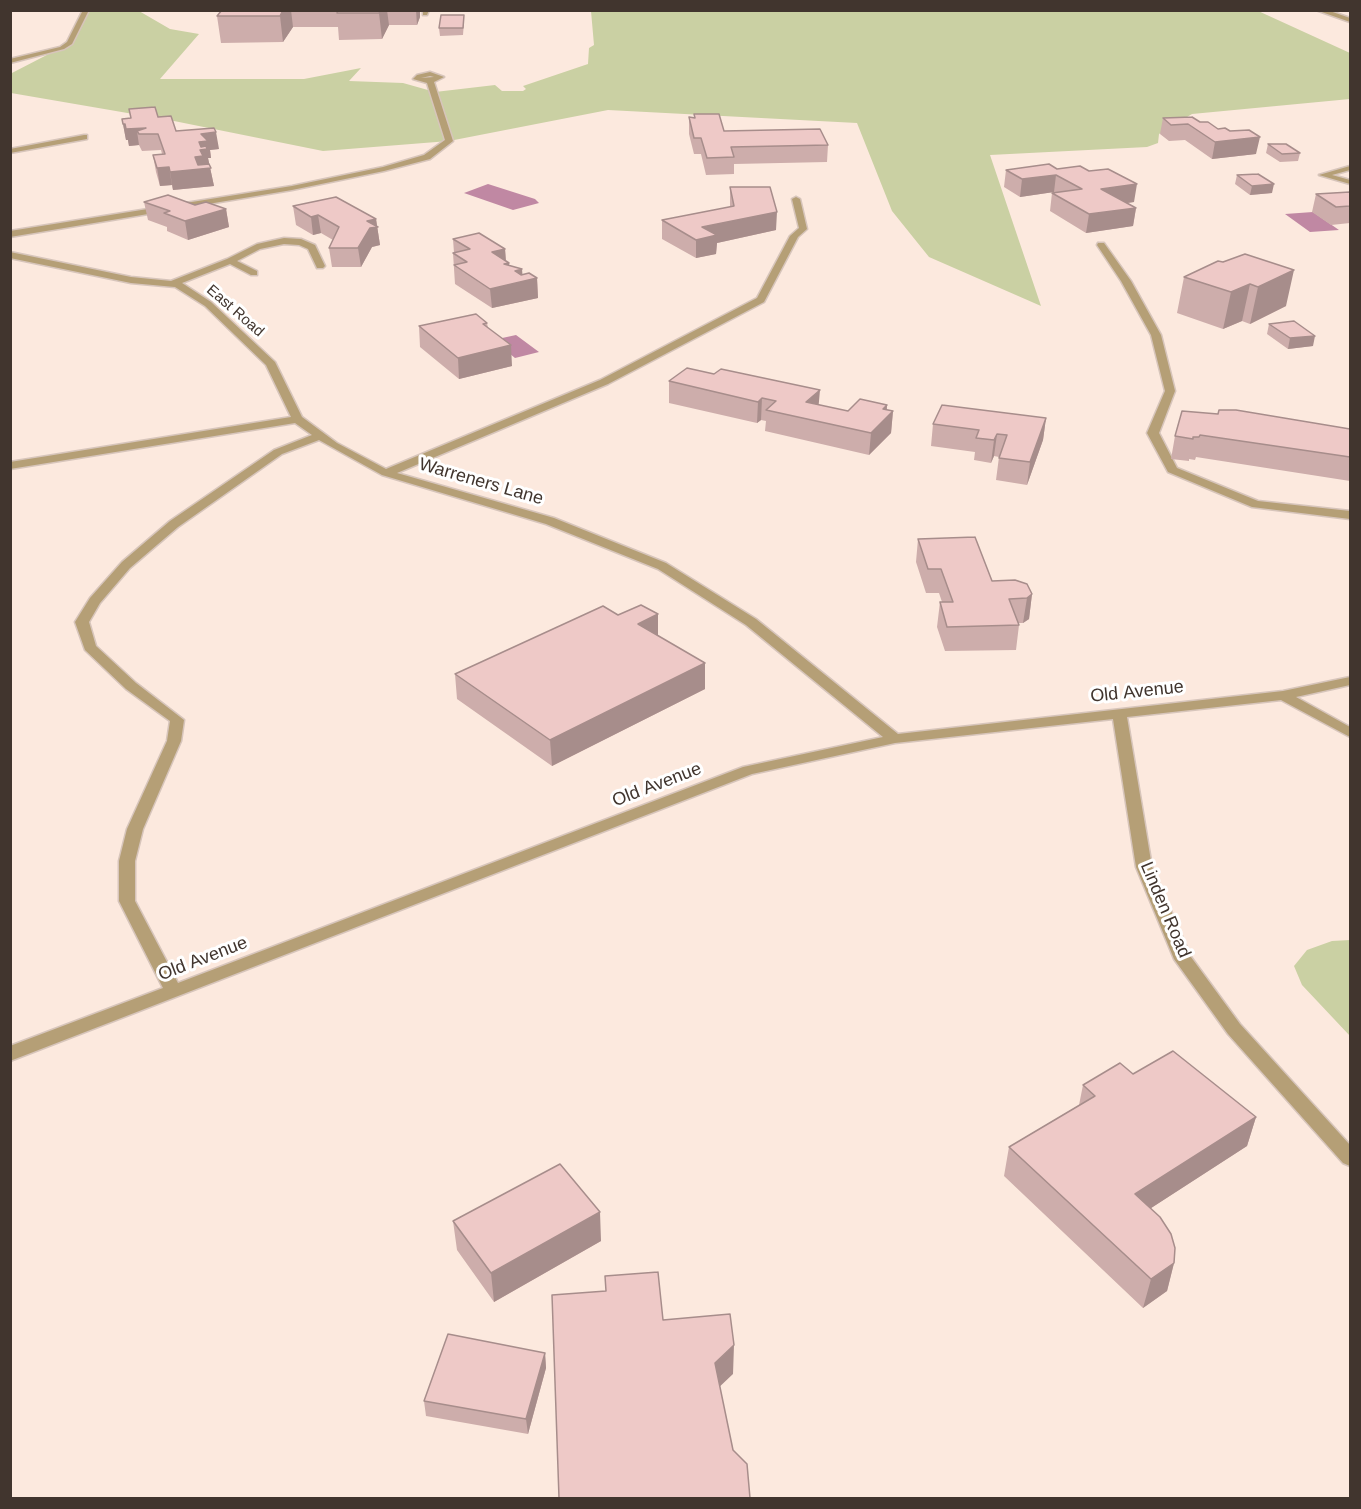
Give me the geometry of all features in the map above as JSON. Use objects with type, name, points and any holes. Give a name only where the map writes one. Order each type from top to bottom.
[{"type":"street","points":[[10,62],[62,48],[70,43],[86,10]]},
{"type":"street","points":[[1319,10],[1350,20]]},
{"type":"street","points":[[10,234],[292,188],[384,169],[427,157],[449,141],[430,81]]},
{"type":"street","points":[[10,151],[84,136]]},
{"type":"street","points":[[1350,168],[1323,175],[1350,182]]},
{"type":"street","points":[[386,473],[604,382],[761,300],[794,236],[803,229],[796,199]]},
{"type":"street","points":[[171,284],[268,244],[301,242],[312,247],[320,266]]},
{"type":"street","points":[[1101,244],[1126,281],[1156,335],[1170,391],[1153,433],[1172,470],[1256,504],[1350,515]]},
{"type":"street","name":"East Road","points":[[10,255],[131,280],[177,284],[208,304],[271,363],[297,419]]},
{"type":"street","points":[[230,261],[254,273]]},
{"type":"street","points":[[10,466],[297,419]]},
{"type":"street","name":"Warreners Lane","points":[[297,419],[333,445],[386,473],[550,521],[662,566],[751,622],[895,739]]},
{"type":"street","points":[[173,991],[127,901],[127,861],[135,829],[174,741],[177,720],[131,686],[90,647],[82,622],[95,601],[126,565],[174,524],[278,452],[320,436]]},
{"type":"street","name":"Old Avenue","points":[[10,1054],[748,770],[895,739],[1283,695],[1350,681]]},
{"type":"street","points":[[1283,695],[1350,733]]},
{"type":"street","name":"Linden Road","points":[[1119,713],[1144,867],[1184,959],[1234,1029],[1350,1158]]},
{"type":"green space","points":[[1256,10],[1350,53],[1350,99],[1192,114],[1159,134],[1158,143],[1147,147],[990,155],[1041,306],[929,257],[892,211],[857,123],[608,110],[449,141],[323,151],[174,121],[11,93],[10,74],[70,43],[86,11],[139,11],[170,29],[199,34],[160,79],[304,79],[361,68],[349,81],[403,83],[435,92],[495,85],[502,91],[523,91],[526,89],[523,86],[588,64],[589,48],[594,45],[591,11]]},
{"type":"green space","points":[[1350,940],[1350,1036],[1302,985],[1294,966],[1307,950],[1332,941]]},
{"type":"shaded area","points":[[488,184],[535,199],[539,203],[513,210],[464,193]]},
{"type":"shaded area","points":[[1313,212],[1339,230],[1310,232],[1285,214]]},
{"type":"shaded area","points":[[516,335],[539,352],[515,358],[493,340]]},
{"type":"building","points":[[222,10],[283,10],[280,16],[217,16]]},
{"type":"building","points":[[338,10],[381,10],[379,13],[337,13]]},
{"type":"building","points":[[441,15],[464,15],[463,28],[439,28]]},
{"type":"building","points":[[155,107],[158,117],[171,116],[176,131],[214,128],[216,132],[201,134],[208,141],[199,142],[201,147],[206,146],[207,149],[200,150],[203,156],[195,157],[198,165],[209,164],[211,168],[170,172],[169,167],[157,168],[153,155],[165,154],[158,134],[139,134],[137,131],[146,128],[126,129],[122,119],[131,118],[129,109]]},
{"type":"building","points":[[694,114],[719,114],[724,131],[820,129],[828,145],[731,147],[734,157],[707,158],[701,138],[694,138],[689,117],[695,118]]},
{"type":"building","points":[[1192,117],[1200,122],[1208,122],[1218,129],[1249,130],[1260,137],[1215,142],[1188,124],[1171,125],[1163,118]]},
{"type":"building","points":[[1268,144],[1286,144],[1300,153],[1282,154]]},
{"type":"building","points":[[1049,164],[1057,169],[1080,166],[1089,171],[1108,169],[1137,184],[1101,189],[1136,208],[1089,214],[1052,193],[1082,189],[1056,175],[1022,179],[1006,170]]},
{"type":"building","points":[[1258,174],[1274,184],[1252,186],[1237,175]]},
{"type":"building","points":[[730,187],[770,187],[777,212],[702,227],[717,235],[696,240],[662,220],[734,206]]},
{"type":"building","points":[[1350,192],[1350,206],[1336,207],[1316,194]]},
{"type":"building","points":[[168,195],[195,205],[206,202],[226,209],[185,221],[164,213],[170,211],[144,202]]},
{"type":"building","points":[[336,197],[376,219],[367,221],[378,227],[370,228],[358,248],[329,248],[339,227],[318,215],[311,217],[293,206]]},
{"type":"building","points":[[479,233],[505,249],[492,252],[509,263],[504,264],[522,269],[515,271],[521,275],[529,273],[537,278],[490,289],[454,265],[467,262],[453,253],[470,249],[453,239]]},
{"type":"building","points":[[1245,254],[1294,270],[1258,287],[1250,284],[1231,292],[1184,277],[1218,261],[1223,262]]},
{"type":"building","points":[[476,314],[487,323],[483,324],[511,345],[458,358],[419,326]]},
{"type":"building","points":[[1294,321],[1315,336],[1290,338],[1269,324]]},
{"type":"building","points":[[687,368],[714,374],[721,369],[820,390],[806,402],[848,411],[860,399],[887,405],[883,409],[893,411],[871,433],[766,410],[776,401],[762,398],[758,402],[669,381]]},
{"type":"building","points":[[942,405],[1046,418],[1030,462],[999,458],[1007,435],[997,434],[994,440],[976,438],[979,430],[933,424]]},
{"type":"building","points":[[1219,410],[1236,410],[1350,429],[1350,457],[1200,435],[1193,439],[1175,436],[1182,411],[1218,414]]},
{"type":"building","points":[[975,537],[992,581],[1015,580],[1027,584],[1032,594],[1027,598],[1009,599],[1019,625],[947,627],[940,602],[953,602],[941,569],[928,569],[918,539]]},
{"type":"building","points":[[641,605],[658,614],[638,624],[705,663],[550,740],[455,674],[603,606],[618,615]]},
{"type":"building","points":[[1173,1051],[1256,1117],[1135,1194],[1160,1217],[1171,1234],[1175,1248],[1174,1263],[1151,1279],[1009,1147],[1095,1096],[1083,1085],[1120,1063],[1133,1074]]},
{"type":"building","points":[[560,1164],[600,1212],[491,1273],[453,1221]]},
{"type":"building","points":[[658,1272],[663,1320],[730,1314],[734,1345],[715,1363],[733,1450],[747,1464],[750,1498],[559,1498],[552,1295],[606,1291],[605,1276]]},
{"type":"building","points":[[448,1334],[545,1353],[526,1419],[424,1401]]}]
